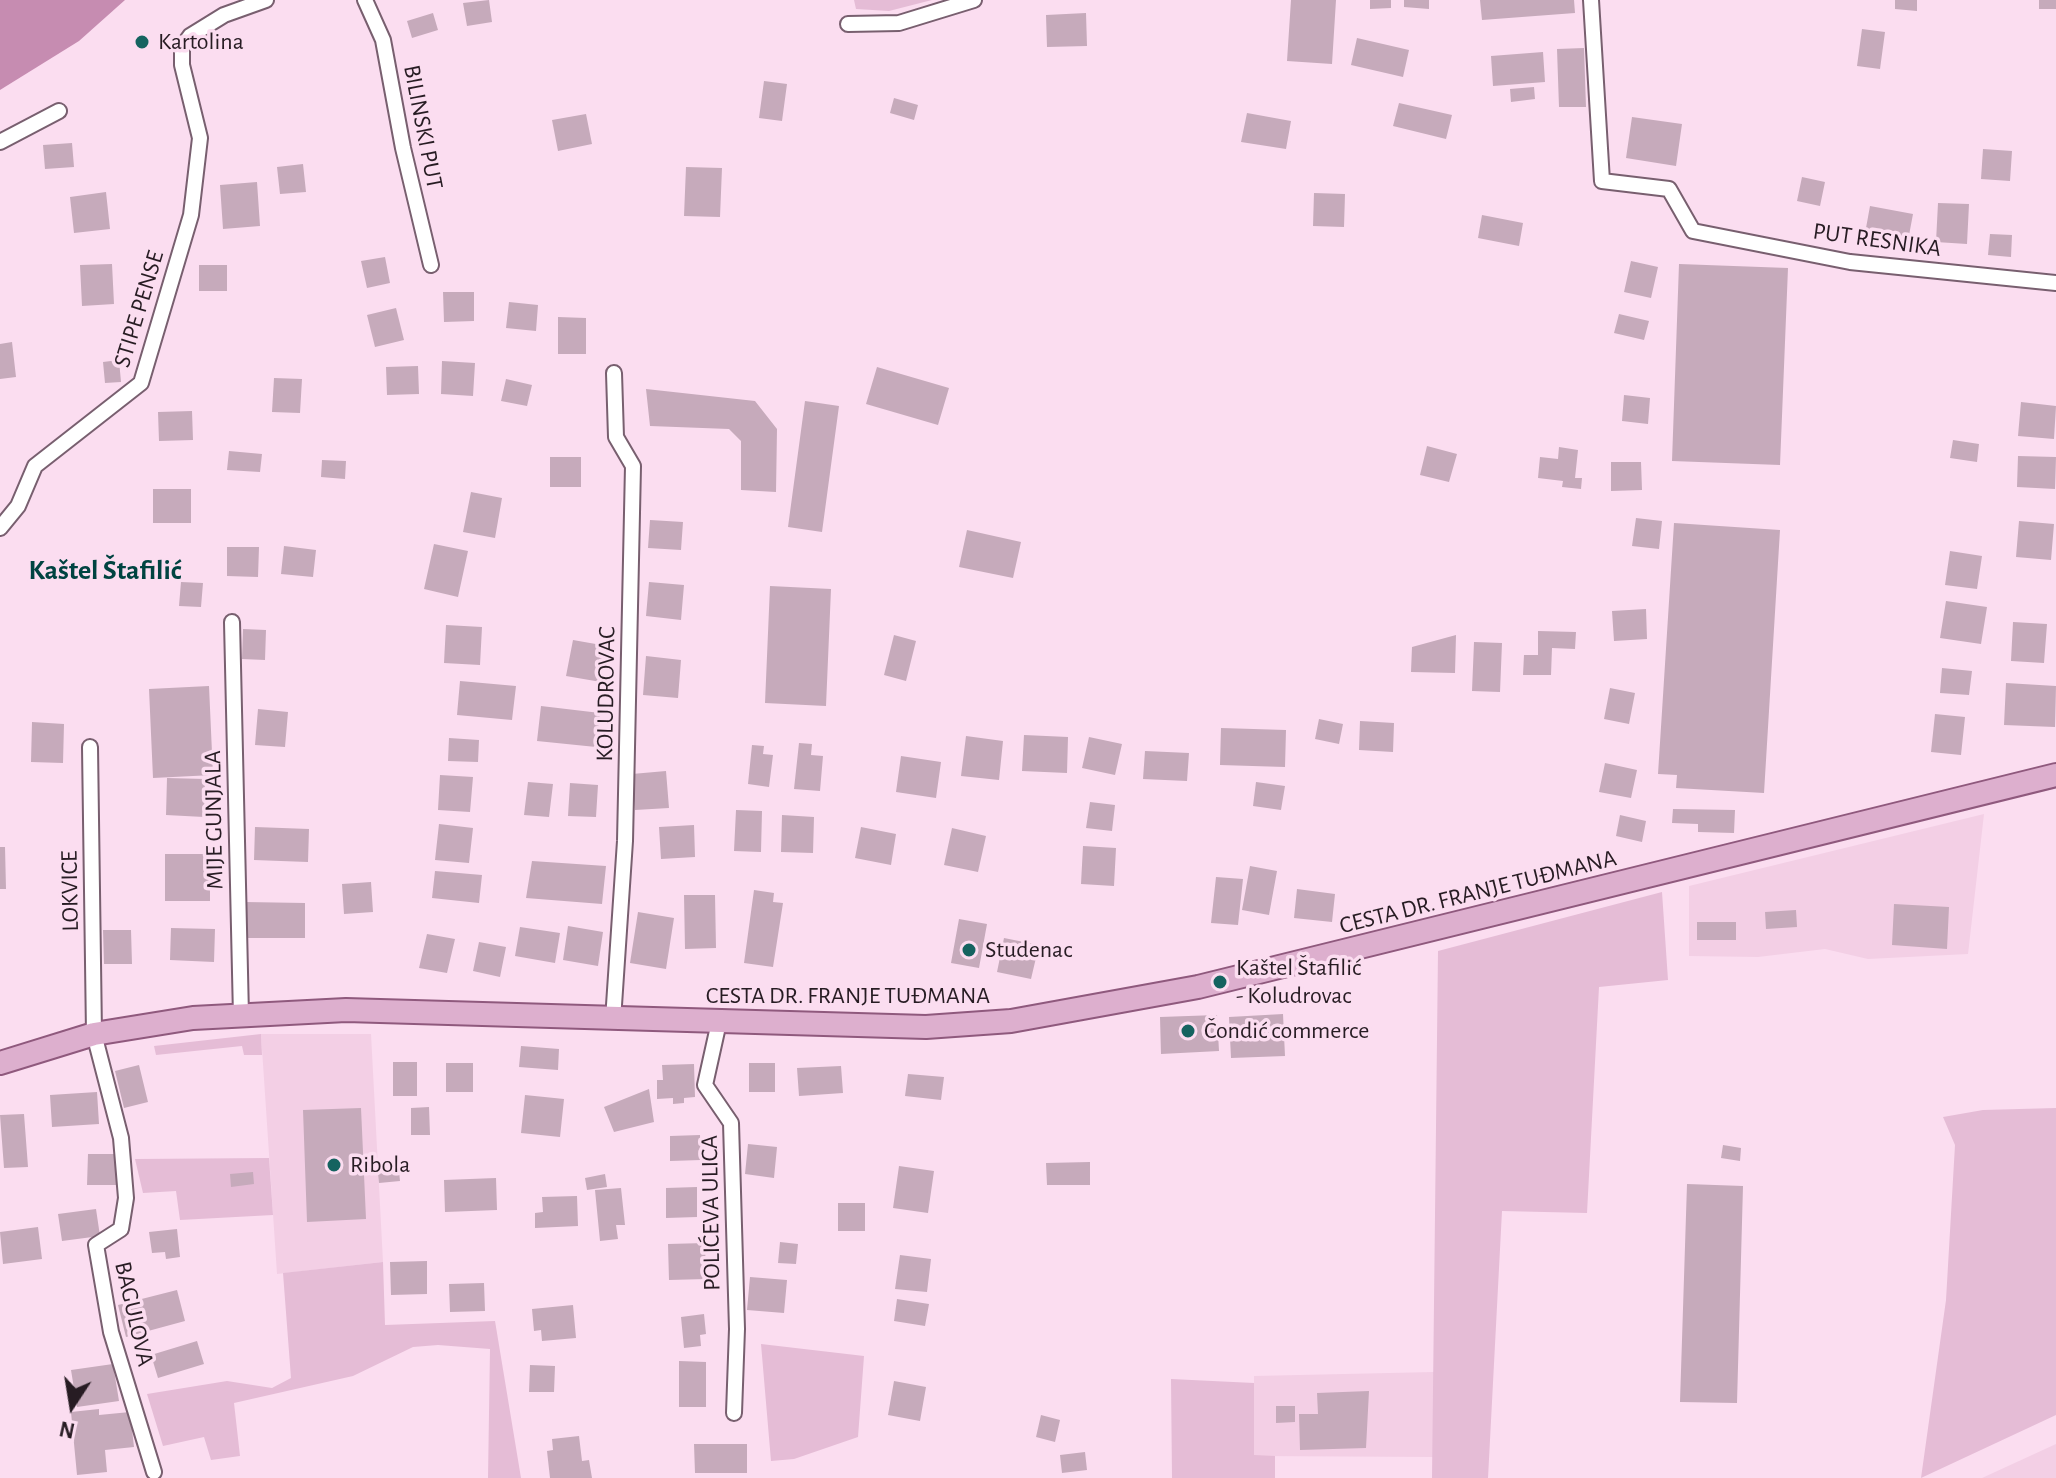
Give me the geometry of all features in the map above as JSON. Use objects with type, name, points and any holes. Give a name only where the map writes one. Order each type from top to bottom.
[{"type":"main road","name":"CESTA DR. FRANJE TUĐMANA","points":[[0,1063],[94,1034],[193,1018],[346,1010],[719,1022],[960,1025],[1011,1021],[1150,998],[2056,775]]},
{"type":"street","name":"STIPE PENSE","points":[[0,528],[18,506],[35,466],[141,383],[191,215],[200,138],[182,65],[182,47],[190,36],[224,15],[266,0]]},
{"type":"street","name":"BILINSKI PUT","points":[[365,0],[383,40],[403,148],[431,265]]},
{"type":"street","points":[[848,24],[899,23],[974,0]]},
{"type":"street","name":"PUT RESNIKA","points":[[1591,0],[1602,181],[1669,189],[1693,231],[1850,262],[2056,283]]},
{"type":"street","points":[[0,142],[59,111]]},
{"type":"street","name":"KOLUDROVAC","points":[[613,1020],[625,841],[633,466],[616,437],[614,373]]},
{"type":"street","name":"MIJE GUNJALA","points":[[232,622],[241,1016]]},
{"type":"street","name":"LOKVICE","points":[[90,747],[94,1034]]},
{"type":"street","name":"POLIĆEVA ULICA","points":[[719,1022],[705,1085],[731,1123],[737,1329],[734,1413]]},
{"type":"street","name":"BAGULOVA","points":[[94,1034],[121,1138],[126,1198],[121,1229],[96,1245],[111,1332],[154,1472]]},
{"type":"shaded area","points":[[0,0],[125,0],[79,41],[0,90]]},
{"type":"shaded area","points":[[854,0],[932,0],[889,11],[856,9]]},
{"type":"shaded area","points":[[1984,814],[1968,954],[1868,959],[1825,949],[1758,957],[1689,956],[1689,886]]},
{"type":"shaded area","points":[[1662,892],[1668,980],[1599,987],[1587,1213],[1502,1211],[1488,1478],[1432,1478],[1438,951]]},
{"type":"shaded area","points":[[261,1034],[371,1034],[383,1262],[277,1274]]},
{"type":"shaded area","points":[[261,1034],[262,1055],[244,1055],[242,1046],[156,1055],[154,1046]]},
{"type":"shaded area","points":[[2056,1108],[2056,1415],[1921,1478],[1946,1300],[1955,1145],[1943,1117],[1983,1110]]},
{"type":"shaded area","points":[[269,1158],[273,1215],[180,1220],[176,1191],[143,1193],[135,1159]]},
{"type":"shaded area","points":[[383,1262],[385,1325],[495,1321],[521,1478],[488,1478],[490,1349],[438,1345],[413,1347],[353,1376],[234,1403],[240,1456],[211,1460],[204,1437],[163,1446],[147,1394],[227,1381],[272,1388],[291,1378],[283,1273]]},
{"type":"shaded area","points":[[761,1344],[864,1356],[858,1437],[794,1459],[771,1461]]},
{"type":"shaded area","points":[[1434,1372],[1433,1457],[1254,1456],[1254,1376]]},
{"type":"shaded area","points":[[1171,1379],[1254,1383],[1254,1455],[1275,1456],[1275,1478],[1172,1478]]},
{"type":"shaded area","points":[[2056,1444],[2056,1478],[1982,1478]]},
{"type":"building","points":[[489,0],[492,22],[467,26],[463,3]]},
{"type":"building","points":[[1291,0],[1336,0],[1332,64],[1287,61]]},
{"type":"building","points":[[1370,0],[1391,0],[1391,8],[1370,9]]},
{"type":"building","points":[[1404,0],[1429,0],[1429,9],[1404,7]]},
{"type":"building","points":[[1480,0],[1574,0],[1575,13],[1482,20]]},
{"type":"building","points":[[1895,0],[1917,0],[1917,11],[1895,9]]},
{"type":"building","points":[[2039,0],[2056,0],[2056,9],[2039,9]]},
{"type":"building","points":[[433,13],[438,30],[412,38],[407,21]]},
{"type":"building","points":[[1086,13],[1087,46],[1047,47],[1046,15]]},
{"type":"building","points":[[1862,29],[1885,32],[1880,69],[1857,66]]},
{"type":"building","points":[[1357,38],[1409,50],[1403,77],[1351,65]]},
{"type":"building","points":[[1584,48],[1586,107],[1559,107],[1557,49]]},
{"type":"building","points":[[1543,52],[1545,82],[1493,86],[1491,56]]},
{"type":"building","points":[[764,81],[787,84],[782,121],[759,118]]},
{"type":"building","points":[[1534,87],[1535,99],[1511,102],[1510,89]]},
{"type":"building","points":[[894,98],[918,105],[914,120],[890,113]]},
{"type":"building","points":[[1399,103],[1452,115],[1446,139],[1393,126]]},
{"type":"building","points":[[1247,113],[1291,121],[1286,149],[1241,142]]},
{"type":"building","points":[[586,114],[592,144],[558,151],[552,120]]},
{"type":"building","points":[[1632,117],[1682,124],[1676,166],[1626,158]]},
{"type":"building","points":[[72,143],[74,167],[45,169],[43,145]]},
{"type":"building","points":[[1983,149],[2012,151],[2010,181],[1981,179]]},
{"type":"building","points":[[303,164],[306,192],[280,194],[277,167]]},
{"type":"building","points":[[686,167],[722,168],[720,217],[684,216]]},
{"type":"building","points":[[1802,177],[1825,182],[1820,206],[1797,201]]},
{"type":"building","points":[[257,182],[260,226],[223,229],[220,185]]},
{"type":"building","points":[[106,192],[110,229],[74,233],[70,197]]},
{"type":"building","points":[[1314,193],[1345,194],[1344,227],[1313,226]]},
{"type":"building","points":[[1938,203],[1969,204],[1967,244],[1936,242]]},
{"type":"building","points":[[1870,206],[1913,214],[1907,246],[1864,239]]},
{"type":"building","points":[[1482,215],[1523,223],[1519,246],[1478,238]]},
{"type":"building","points":[[1990,234],[2012,235],[2011,257],[1988,255]]},
{"type":"building","points":[[385,257],[390,283],[367,288],[361,261]]},
{"type":"building","points":[[1631,261],[1658,267],[1651,298],[1624,292]]},
{"type":"building","points":[[112,264],[114,304],[82,306],[80,265]]},
{"type":"building","points":[[1679,264],[1788,268],[1780,465],[1672,461]]},
{"type":"building","points":[[199,265],[227,265],[227,291],[199,291]]},
{"type":"building","points":[[443,292],[474,292],[474,321],[444,322]]},
{"type":"building","points":[[509,302],[538,305],[536,331],[506,328]]},
{"type":"building","points":[[396,308],[404,340],[375,347],[367,315]]},
{"type":"building","points":[[1619,314],[1649,321],[1644,340],[1614,333]]},
{"type":"building","points":[[558,317],[586,318],[586,354],[558,354]]},
{"type":"building","points":[[12,342],[16,377],[0,379],[0,344]]},
{"type":"building","points":[[119,360],[121,382],[105,383],[103,362]]},
{"type":"building","points":[[442,361],[475,363],[473,396],[441,394]]},
{"type":"building","points":[[418,366],[419,394],[387,395],[386,367]]},
{"type":"building","points":[[877,367],[949,388],[938,425],[866,404]]},
{"type":"building","points":[[274,378],[302,379],[300,413],[272,412]]},
{"type":"building","points":[[506,379],[532,385],[527,406],[501,401]]},
{"type":"building","points":[[646,389],[755,401],[777,429],[776,492],[741,490],[741,441],[729,429],[650,426]]},
{"type":"building","points":[[1624,395],[1650,398],[1648,424],[1622,421]]},
{"type":"building","points":[[805,401],[839,406],[822,532],[788,527]]},
{"type":"building","points":[[2021,402],[2056,406],[2054,439],[2018,436]]},
{"type":"building","points":[[192,411],[193,440],[159,441],[158,412]]},
{"type":"building","points":[[1953,440],[1979,444],[1977,462],[1950,458]]},
{"type":"building","points":[[1427,446],[1457,454],[1449,482],[1420,475]]},
{"type":"building","points":[[1559,447],[1578,450],[1575,478],[1582,478],[1581,489],[1562,487],[1563,481],[1538,478],[1540,457],[1558,459]]},
{"type":"building","points":[[229,451],[262,454],[260,472],[227,470]]},
{"type":"building","points":[[2018,456],[2056,457],[2055,489],[2017,487]]},
{"type":"building","points":[[550,457],[581,457],[581,487],[550,487]]},
{"type":"building","points":[[322,460],[346,461],[345,479],[321,477]]},
{"type":"building","points":[[1611,462],[1641,462],[1642,490],[1611,491]]},
{"type":"building","points":[[153,489],[191,489],[191,523],[153,523]]},
{"type":"building","points":[[471,492],[502,498],[495,538],[463,532]]},
{"type":"building","points":[[1636,518],[1662,521],[1659,549],[1632,546]]},
{"type":"building","points":[[650,520],[683,522],[681,550],[648,548]]},
{"type":"building","points":[[2019,521],[2054,524],[2051,560],[2016,557]]},
{"type":"building","points":[[1674,523],[1780,530],[1764,793],[1676,788],[1677,775],[1658,774]]},
{"type":"building","points":[[967,530],[1021,542],[1013,578],[959,567]]},
{"type":"building","points":[[434,544],[468,551],[458,597],[424,589]]},
{"type":"building","points":[[284,546],[316,550],[313,577],[281,574]]},
{"type":"building","points":[[227,547],[259,547],[258,577],[227,576]]},
{"type":"building","points":[[1950,551],[1982,556],[1977,589],[1945,585]]},
{"type":"building","points":[[181,582],[203,583],[201,607],[179,606]]},
{"type":"building","points":[[649,582],[684,585],[681,620],[646,616]]},
{"type":"building","points":[[770,586],[831,589],[826,706],[765,703]]},
{"type":"building","points":[[1946,601],[1987,607],[1981,644],[1940,638]]},
{"type":"building","points":[[1646,609],[1647,639],[1614,641],[1612,611]]},
{"type":"building","points":[[2013,622],[2047,624],[2044,663],[2011,661]]},
{"type":"building","points":[[446,625],[482,627],[480,665],[444,663]]},
{"type":"building","points":[[243,629],[266,630],[265,660],[242,659]]},
{"type":"building","points":[[1538,631],[1576,632],[1575,649],[1552,648],[1551,675],[1523,675],[1524,655],[1538,655]]},
{"type":"building","points":[[894,635],[916,641],[906,681],[884,675]]},
{"type":"building","points":[[1456,635],[1455,673],[1411,672],[1412,647]]},
{"type":"building","points":[[573,640],[607,646],[601,682],[566,676]]},
{"type":"building","points":[[1474,642],[1502,643],[1500,692],[1472,691]]},
{"type":"building","points":[[646,656],[681,660],[678,698],[643,695]]},
{"type":"building","points":[[1942,668],[1972,671],[1969,695],[1940,693]]},
{"type":"building","points":[[460,681],[516,686],[512,720],[457,715]]},
{"type":"building","points":[[2006,683],[2056,686],[2055,727],[2004,725]]},
{"type":"building","points":[[209,686],[213,775],[153,778],[149,689]]},
{"type":"building","points":[[1610,688],[1635,693],[1629,724],[1604,719]]},
{"type":"building","points":[[541,706],[600,713],[596,747],[537,741]]},
{"type":"building","points":[[258,709],[288,712],[285,747],[255,745]]},
{"type":"building","points":[[1935,714],[1965,717],[1961,755],[1931,752]]},
{"type":"building","points":[[1319,719],[1343,724],[1339,744],[1315,739]]},
{"type":"building","points":[[1360,721],[1394,723],[1393,752],[1359,750]]},
{"type":"building","points":[[32,722],[64,724],[63,763],[31,762]]},
{"type":"building","points":[[1221,728],[1286,730],[1285,767],[1220,765]]},
{"type":"building","points":[[1024,735],[1068,737],[1067,773],[1022,771]]},
{"type":"building","points":[[966,736],[1003,741],[999,780],[961,776]]},
{"type":"building","points":[[1089,737],[1122,744],[1115,775],[1082,768]]},
{"type":"building","points":[[449,738],[479,740],[478,762],[448,761]]},
{"type":"building","points":[[799,743],[812,744],[811,755],[823,756],[820,791],[794,789]]},
{"type":"building","points":[[752,745],[764,746],[763,754],[773,755],[769,787],[748,784]]},
{"type":"building","points":[[1145,751],[1189,753],[1187,781],[1143,779]]},
{"type":"building","points":[[901,756],[941,762],[936,798],[896,792]]},
{"type":"building","points":[[1605,763],[1637,770],[1631,798],[1599,792]]},
{"type":"building","points":[[666,771],[669,808],[635,810],[632,774]]},
{"type":"building","points":[[440,775],[473,777],[470,812],[438,810]]},
{"type":"building","points":[[167,778],[205,779],[204,817],[166,815]]},
{"type":"building","points":[[528,782],[553,784],[549,817],[524,815]]},
{"type":"building","points":[[1256,782],[1285,786],[1281,810],[1253,806]]},
{"type":"building","points":[[570,783],[598,785],[596,817],[568,816]]},
{"type":"building","points":[[1090,802],[1115,805],[1112,831],[1086,828]]},
{"type":"building","points":[[1673,809],[1735,810],[1734,833],[1698,832],[1698,824],[1672,823]]},
{"type":"building","points":[[736,810],[762,811],[761,852],[734,851]]},
{"type":"building","points":[[782,815],[814,817],[813,853],[781,852]]},
{"type":"building","points":[[1620,815],[1646,821],[1642,842],[1616,836]]},
{"type":"building","points":[[439,824],[473,828],[469,863],[435,860]]},
{"type":"building","points":[[694,825],[695,857],[661,859],[659,827]]},
{"type":"building","points":[[255,827],[309,829],[308,862],[254,860]]},
{"type":"building","points":[[861,827],[896,834],[891,865],[855,858]]},
{"type":"building","points":[[952,828],[986,836],[978,872],[944,865]]},
{"type":"building","points":[[1083,846],[1116,848],[1114,886],[1081,884]]},
{"type":"building","points":[[0,847],[5,847],[6,889],[0,889]]},
{"type":"building","points":[[165,854],[210,854],[210,901],[165,901]]},
{"type":"building","points":[[532,861],[606,866],[602,904],[526,898]]},
{"type":"building","points":[[1250,866],[1277,871],[1269,915],[1242,910]]},
{"type":"building","points":[[435,871],[482,875],[479,903],[432,898]]},
{"type":"building","points":[[1216,877],[1243,879],[1238,925],[1211,923]]},
{"type":"building","points":[[371,882],[373,912],[344,914],[342,884]]},
{"type":"building","points":[[1297,889],[1335,894],[1332,922],[1294,918]]},
{"type":"building","points":[[754,890],[774,893],[773,902],[783,903],[773,967],[744,963]]},
{"type":"building","points":[[684,895],[715,895],[716,948],[685,949]]},
{"type":"building","points":[[245,902],[305,903],[305,938],[245,938]]},
{"type":"building","points":[[1894,904],[1949,907],[1947,949],[1892,945]]},
{"type":"building","points":[[1796,910],[1797,927],[1766,929],[1765,912]]},
{"type":"building","points":[[638,912],[674,918],[666,969],[630,963]]},
{"type":"building","points":[[959,919],[987,924],[979,968],[951,963]]},
{"type":"building","points":[[1697,922],[1736,922],[1736,940],[1697,940]]},
{"type":"building","points":[[568,926],[603,932],[598,966],[563,960]]},
{"type":"building","points":[[520,927],[560,933],[555,963],[515,956]]},
{"type":"building","points":[[171,928],[215,929],[214,962],[170,960]]},
{"type":"building","points":[[103,930],[131,930],[132,964],[104,964]]},
{"type":"building","points":[[427,934],[455,939],[447,973],[419,968]]},
{"type":"building","points":[[1004,938],[1039,945],[1031,979],[997,972]]},
{"type":"building","points":[[479,942],[506,947],[500,977],[473,971]]},
{"type":"building","points":[[1283,1014],[1285,1056],[1231,1058],[1229,1017]]},
{"type":"building","points":[[1217,1015],[1219,1051],[1161,1054],[1160,1017]]},
{"type":"building","points":[[521,1046],[559,1049],[558,1070],[519,1067]]},
{"type":"building","points":[[393,1062],[417,1062],[417,1096],[393,1096]]},
{"type":"building","points":[[446,1063],[473,1063],[473,1092],[446,1092]]},
{"type":"building","points":[[749,1063],[775,1063],[775,1092],[749,1092]]},
{"type":"building","points":[[694,1064],[695,1097],[673,1104],[673,1098],[657,1099],[657,1080],[663,1080],[662,1065]]},
{"type":"building","points":[[139,1065],[148,1102],[124,1108],[115,1071]]},
{"type":"building","points":[[841,1066],[843,1093],[799,1096],[797,1068]]},
{"type":"building","points":[[908,1074],[944,1077],[941,1100],[905,1096]]},
{"type":"building","points":[[649,1089],[654,1122],[614,1132],[604,1107]]},
{"type":"building","points":[[97,1092],[99,1124],[52,1127],[50,1095]]},
{"type":"building","points":[[525,1095],[564,1099],[560,1137],[521,1133]]},
{"type":"building","points":[[429,1107],[430,1135],[411,1135],[411,1108]]},
{"type":"building","name":"Ribola","points":[[361,1108],[366,1219],[307,1222],[303,1110]]},
{"type":"building","points":[[24,1114],[28,1167],[4,1168],[0,1115]]},
{"type":"building","points":[[700,1135],[701,1160],[670,1161],[670,1136]]},
{"type":"building","points":[[748,1144],[777,1147],[774,1178],[745,1174]]},
{"type":"building","points":[[1723,1145],[1741,1148],[1740,1161],[1721,1158]]},
{"type":"building","points":[[88,1154],[117,1154],[117,1185],[87,1185]]},
{"type":"building","points":[[398,1162],[400,1181],[379,1183],[377,1164]]},
{"type":"building","points":[[1090,1162],[1090,1185],[1047,1185],[1046,1163]]},
{"type":"building","points":[[899,1166],[934,1171],[928,1213],[893,1208]]},
{"type":"building","points":[[253,1172],[254,1184],[231,1187],[230,1174]]},
{"type":"building","points":[[605,1174],[607,1187],[587,1190],[585,1178]]},
{"type":"building","points":[[496,1178],[497,1210],[445,1212],[444,1180]]},
{"type":"building","points":[[1687,1184],[1743,1186],[1737,1403],[1680,1402]]},
{"type":"building","points":[[697,1187],[697,1217],[666,1218],[666,1188]]},
{"type":"building","points":[[621,1188],[625,1225],[616,1225],[618,1239],[600,1241],[595,1190]]},
{"type":"building","points":[[577,1196],[578,1226],[535,1228],[535,1213],[543,1212],[542,1197]]},
{"type":"building","points":[[838,1203],[865,1203],[865,1231],[838,1231]]},
{"type":"building","points":[[96,1209],[100,1236],[62,1241],[58,1214]]},
{"type":"building","points":[[38,1227],[42,1259],[3,1264],[0,1232]]},
{"type":"building","points":[[177,1229],[180,1257],[166,1259],[165,1252],[152,1253],[149,1232]]},
{"type":"building","points":[[780,1242],[798,1244],[796,1264],[778,1263]]},
{"type":"building","points":[[705,1243],[706,1279],[669,1280],[668,1244]]},
{"type":"building","points":[[900,1255],[931,1259],[927,1292],[895,1289]]},
{"type":"building","points":[[427,1261],[427,1294],[391,1295],[390,1262]]},
{"type":"building","points":[[750,1277],[787,1280],[784,1313],[747,1310]]},
{"type":"building","points":[[484,1283],[485,1311],[450,1312],[449,1284]]},
{"type":"building","points":[[177,1290],[185,1321],[126,1337],[118,1305]]},
{"type":"building","points":[[897,1299],[929,1304],[925,1326],[894,1321]]},
{"type":"building","points":[[573,1305],[576,1338],[542,1341],[541,1330],[534,1331],[532,1309]]},
{"type":"building","points":[[704,1314],[706,1334],[700,1335],[701,1346],[684,1348],[681,1317]]},
{"type":"building","points":[[197,1341],[204,1364],[158,1378],[151,1355]]},
{"type":"building","points":[[679,1361],[706,1362],[706,1407],[679,1407]]},
{"type":"building","points":[[113,1364],[119,1401],[77,1407],[71,1370]]},
{"type":"building","points":[[530,1365],[555,1366],[554,1392],[529,1392]]},
{"type":"building","points":[[894,1381],[926,1387],[920,1421],[888,1415]]},
{"type":"building","points":[[1369,1391],[1366,1448],[1300,1450],[1299,1414],[1318,1414],[1317,1393]]},
{"type":"building","points":[[1276,1406],[1295,1406],[1295,1422],[1276,1423]]},
{"type":"building","points":[[99,1409],[99,1415],[130,1412],[134,1447],[105,1450],[107,1472],[77,1475],[71,1412]]},
{"type":"building","points":[[1041,1415],[1060,1420],[1055,1442],[1036,1437]]},
{"type":"building","points":[[579,1436],[582,1461],[589,1460],[592,1478],[550,1478],[547,1451],[553,1450],[552,1439]]},
{"type":"building","points":[[694,1444],[747,1444],[747,1473],[695,1473]]},
{"type":"building","points":[[1085,1452],[1087,1470],[1062,1473],[1060,1455]]},
{"type":"place","name":"Kartolina","points":[[142,42]]},
{"type":"place","name":"Studenac","points":[[969,950]]},
{"type":"place","name":"Kaštel Štafilić - Koludrovac","points":[[1220,982]]},
{"type":"place","name":"Čondić commerce","points":[[1188,1031]]},
{"type":"place","name":"Ribola","points":[[334,1165]]},
{"type":"district","name":"Kaštel Štafilić","points":[[105,571]]}]
